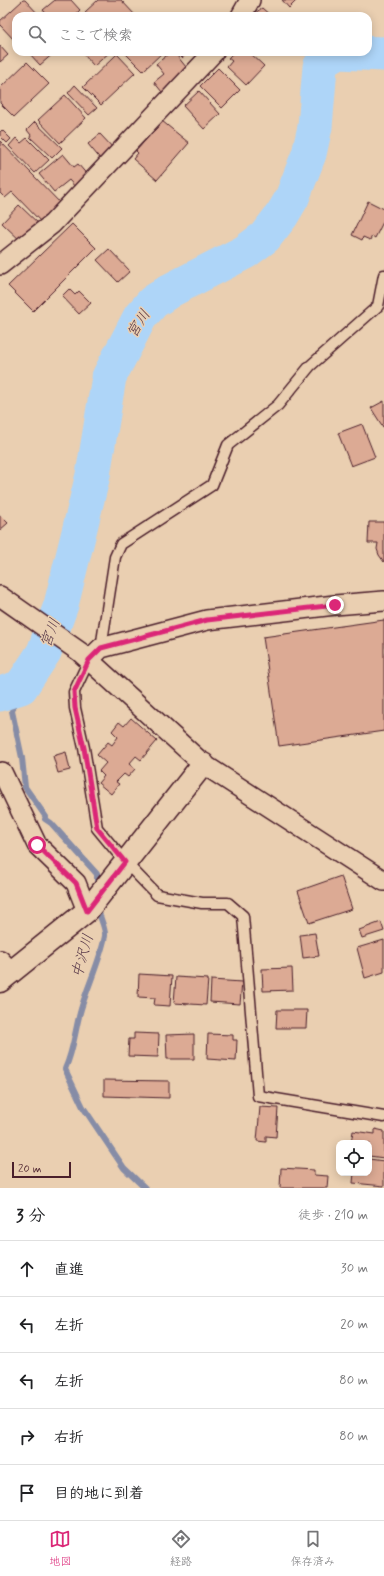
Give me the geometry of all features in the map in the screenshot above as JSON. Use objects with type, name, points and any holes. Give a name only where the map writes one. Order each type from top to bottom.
[{"type":"street","points":[[243,12],[250,0]]},
{"type":"street","points":[[0,265],[52,224],[210,56]]},
{"type":"street","points":[[0,596],[23,613],[90,653],[203,764],[384,881]]},
{"type":"street","points":[[90,653],[207,620],[335,605],[384,602]]},
{"type":"street","points":[[4,971],[90,906],[203,764]]},
{"type":"street","points":[[0,774],[2,772],[37,845],[76,883],[90,906]]},
{"type":"lane","points":[[384,275],[378,306],[310,366],[278,405],[228,445],[212,485],[121,544],[115,557],[90,653],[74,692],[75,708],[84,748],[97,828],[121,867],[157,895],[202,903],[228,903],[242,916],[258,1096],[384,1117]]},
{"type":"building","points":[[23,0],[25,0],[36,12],[12,12],[12,38],[0,25],[0,21]]},
{"type":"building","points":[[55,0],[71,0],[80,10],[78,12],[45,12],[43,10]]},
{"type":"building","points":[[98,0],[121,0],[132,12],[85,12]]},
{"type":"building","points":[[282,0],[297,0],[289,8]]},
{"type":"building","points":[[262,8],[266,12],[256,12]]},
{"type":"building","points":[[0,46],[8,55],[0,62]]},
{"type":"building","points":[[32,56],[50,56],[40,65]]},
{"type":"building","points":[[85,56],[105,56],[94,66]]},
{"type":"building","points":[[115,56],[119,56],[135,73],[101,105],[83,87]]},
{"type":"building","points":[[128,56],[159,56],[143,71]]},
{"type":"building","points":[[166,56],[177,56],[190,72],[162,92],[154,82],[164,74],[156,64]]},
{"type":"building","points":[[230,56],[253,56],[264,66],[246,85],[227,67],[232,61],[228,58]]},
{"type":"building","points":[[27,62],[49,84],[14,117],[0,103],[0,88]]},
{"type":"building","points":[[218,68],[240,90],[222,108],[200,86]]},
{"type":"building","points":[[75,85],[97,108],[89,115],[68,93]]},
{"type":"building","points":[[199,91],[220,114],[204,129],[183,106]]},
{"type":"building","points":[[65,95],[86,118],[60,143],[38,120]]},
{"type":"building","points":[[162,121],[189,143],[157,180],[133,159],[138,153],[136,151]]},
{"type":"building","points":[[35,122],[62,148],[52,158],[30,137],[31,135],[27,130]]},
{"type":"building","points":[[2,130],[11,139],[7,143],[0,136],[0,132]]},
{"type":"building","points":[[100,134],[115,150],[102,161],[88,144]]},
{"type":"building","points":[[16,138],[21,143],[27,138],[49,160],[35,173],[9,146]]},
{"type":"building","points":[[0,141],[64,207],[45,226],[12,192],[5,198],[0,193]]},
{"type":"building","points":[[63,154],[74,167],[78,164],[89,177],[76,188],[69,180],[54,192],[39,174]]},
{"type":"building","points":[[368,201],[384,209],[384,220],[375,238],[372,236],[370,240],[363,237],[362,240],[352,235]]},
{"type":"building","points":[[19,205],[41,226],[24,244],[2,223]]},
{"type":"building","points":[[72,224],[96,248],[33,311],[8,286]]},
{"type":"building","points":[[109,249],[130,271],[118,282],[97,260]]},
{"type":"building","points":[[69,289],[75,295],[79,291],[91,303],[79,314],[62,296]]},
{"type":"building","points":[[384,401],[384,427],[383,427],[371,408]]},
{"type":"building","points":[[362,424],[375,457],[351,466],[338,433]]},
{"type":"building","points":[[0,515],[8,523],[0,530]]},
{"type":"building","points":[[369,522],[384,522],[384,562],[377,549],[378,543],[368,543]]},
{"type":"building","points":[[384,620],[384,731],[279,746],[263,637]]},
{"type":"building","points":[[131,718],[157,741],[141,760],[136,756],[129,764],[135,769],[128,777],[124,774],[116,782],[119,784],[111,794],[98,783],[104,776],[99,771],[106,763],[97,755],[108,742],[112,745],[118,737],[112,731],[119,722],[124,726]]},
{"type":"building","points":[[66,752],[70,770],[58,773],[53,756]]},
{"type":"building","points":[[341,876],[352,909],[309,923],[298,891]]},
{"type":"building","points":[[381,922],[384,931],[362,938],[359,930]]},
{"type":"building","points":[[315,933],[319,956],[303,958],[300,935]]},
{"type":"building","points":[[384,940],[384,972],[365,978],[357,948]]},
{"type":"building","points":[[292,968],[293,990],[263,991],[262,969]]},
{"type":"building","points":[[139,974],[172,976],[170,1006],[154,1005],[155,998],[138,997]]},
{"type":"building","points":[[176,977],[208,979],[206,1005],[174,1003]]},
{"type":"building","points":[[211,980],[242,982],[240,1004],[210,1002]]},
{"type":"building","points":[[277,1010],[307,1010],[306,1028],[276,1028]]},
{"type":"building","points":[[134,1033],[159,1034],[158,1057],[128,1056],[129,1039],[134,1039]]},
{"type":"building","points":[[194,1034],[194,1059],[167,1059],[166,1035]]},
{"type":"building","points":[[208,1034],[233,1035],[233,1040],[237,1040],[236,1061],[207,1059]]},
{"type":"building","points":[[104,1080],[169,1081],[169,1098],[104,1096]]},
{"type":"building","points":[[260,1107],[278,1108],[276,1137],[266,1136],[266,1142],[257,1141]]},
{"type":"building","points":[[375,1129],[384,1131],[384,1158],[372,1156],[372,1140],[352,1140],[353,1131],[375,1134]]},
{"type":"building","points":[[372,1159],[384,1161],[384,1186],[353,1183],[354,1176],[372,1176]]},
{"type":"building","points":[[281,1168],[314,1170],[314,1175],[328,1176],[327,1188],[280,1188]]},
{"type":"waterway","name":"宮川","points":[[372,53],[384,54]]},
{"type":"waterway","name":"宮川","points":[[0,694],[21,687],[44,652],[61,605],[93,475],[109,377],[140,317],[153,302],[171,290],[245,252],[265,237],[282,215],[292,198],[309,154],[315,127],[320,67],[330,56]]},
{"type":"waterway","name":"中沢川","points":[[21,687],[12,711],[22,758],[25,787],[46,817],[45,819],[51,823],[97,874],[97,887]]},
{"type":"waterway","name":"中沢川","points":[[98,906],[105,936],[81,1009],[65,1069],[83,1107],[124,1168],[145,1188]]},
{"type":"route","points":[[37,845],[76,883],[87,911],[93,901],[125,862],[97,828],[84,748],[75,708],[74,692],[89,660],[101,648],[207,620],[335,605]]}]
